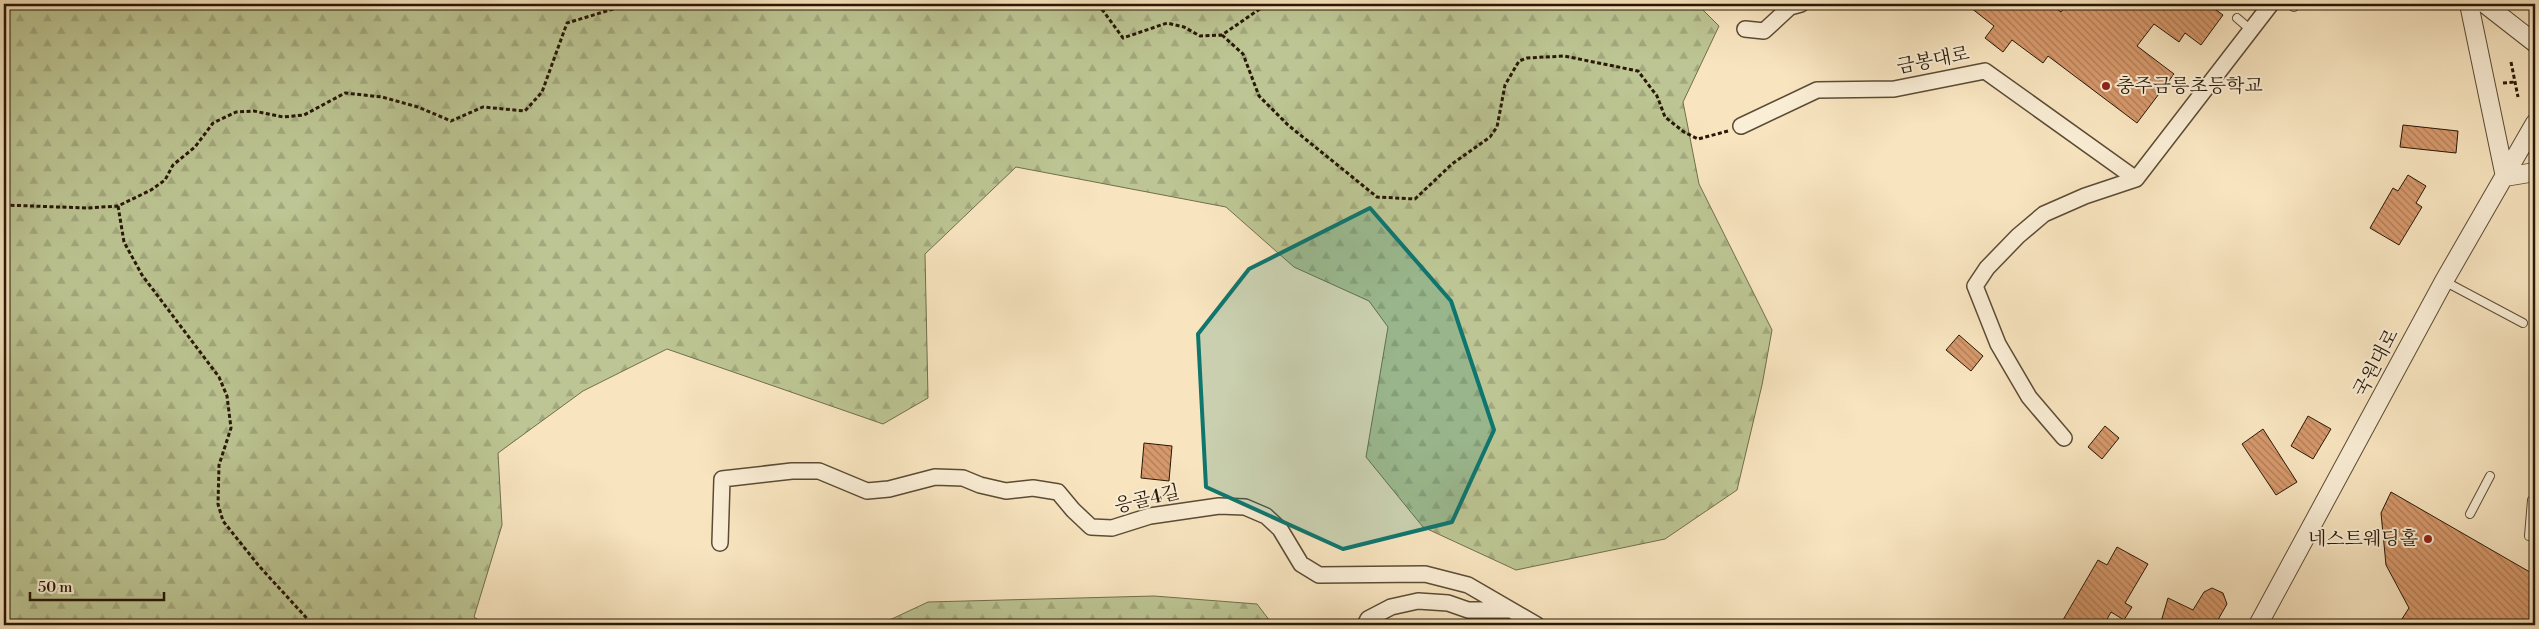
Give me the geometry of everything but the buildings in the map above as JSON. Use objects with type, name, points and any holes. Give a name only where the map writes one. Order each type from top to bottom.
[{"type":"street","points":[[1745,28],[1764,31],[1790,7],[1801,4]]},
{"type":"street","points":[[2064,438],[2028,397],[2002,352],[1975,286],[1987,268],[2018,236],[2044,214],[2085,196],[2136,180],[2271,4]]},
{"type":"street","points":[[2469,4],[2505,177],[2535,172]]},
{"type":"street","points":[[2485,4],[2535,43]]},
{"type":"street","name":"금봉대로","points":[[1741,126],[1817,90],[1894,89],[1985,71],[2136,180]]},
{"type":"street","name":"국원대로","points":[[2258,625],[2444,281],[2535,123]]},
{"type":"street","name":"응골4길","points":[[720,543],[722,479],[792,471],[819,471],[867,491],[889,489],[935,477],[964,478],[980,485],[1006,491],[1033,488],[1058,492],[1073,510],[1091,526],[1112,528],[1150,516],[1218,506],[1245,507],[1266,516],[1280,529],[1301,564],[1319,575],[1425,574],[1468,585],[1537,625]]},
{"type":"street","name":"응골4길","points":[[1365,625],[1368,619],[1392,607],[1418,601],[1448,603],[1468,610],[1510,610]]},
{"type":"lane","points":[[2237,18],[2251,30]]},
{"type":"lane","points":[[2444,281],[2523,323]]},
{"type":"lane","points":[[2470,514],[2490,476]]},
{"type":"lane","points":[[2530,536],[2532,500]]},
{"type":"path","points":[[4,205],[87,208],[118,206],[151,190],[165,180],[173,165],[195,147],[212,123],[236,112],[254,112],[283,117],[304,115],[345,94],[382,97],[418,107],[452,121],[483,107],[525,111],[542,92],[567,23],[630,4]]},
{"type":"path","points":[[688,4],[700,4]]},
{"type":"path","points":[[1098,4],[1123,38],[1167,23],[1184,27],[1200,36],[1222,35],[1267,4]]},
{"type":"path","points":[[1222,35],[1242,54],[1259,96],[1265,103],[1288,125],[1377,197],[1415,198],[1452,164],[1490,137],[1496,127],[1505,85],[1510,74],[1519,61],[1527,58],[1564,56],[1638,71],[1657,96],[1665,117],[1684,132],[1698,139],[1741,126]]},
{"type":"path","points":[[2511,62],[2518,97]]},
{"type":"path","points":[[2496,84],[2515,82]]},
{"type":"path","points":[[118,206],[124,242],[142,275],[219,377],[227,396],[231,428],[219,465],[218,504],[223,521],[259,566],[313,625]]},
{"type":"highlighted area","points":[[1370,208],[1451,301],[1494,430],[1452,522],[1343,549],[1206,487],[1198,334],[1249,269]]},
{"type":"green space","points":[[4,4],[1697,4],[1719,26],[1683,102],[1699,184],[1772,330],[1762,385],[1737,490],[1665,539],[1516,570],[1423,527],[1366,457],[1388,327],[1369,301],[1294,267],[1226,207],[1016,167],[925,254],[928,398],[883,424],[667,349],[583,391],[498,453],[502,525],[474,617],[486,625],[4,625]]},
{"type":"green space","points":[[1154,596],[1257,604],[1273,625],[879,625],[928,602]]},
{"type":"place","name":"충주금릉초등학교","points":[[2106,86]]},
{"type":"place","name":"네스트웨딩홀","points":[[2428,539]]}]
